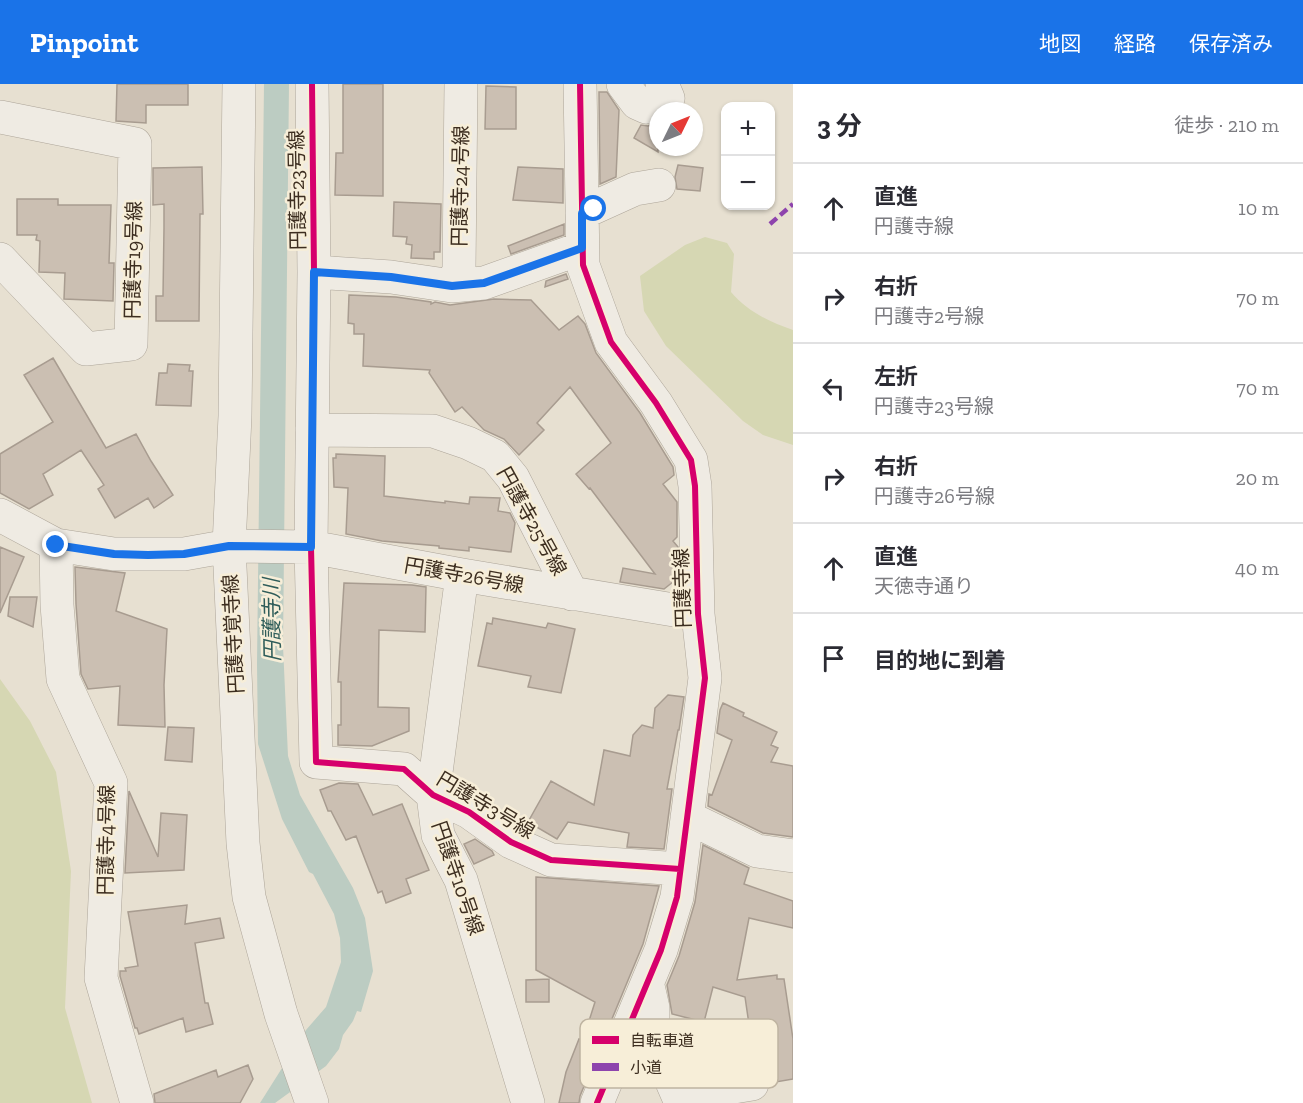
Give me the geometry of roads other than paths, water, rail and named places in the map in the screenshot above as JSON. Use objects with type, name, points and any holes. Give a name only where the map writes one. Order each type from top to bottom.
[{"type":"street","name":"円護寺覚寺線","points":[[239,84],[234,438],[239,546],[243,843],[248,886],[281,1014],[311,1102]]},
{"type":"street","name":"円護寺23号線","points":[[300,546],[312,430],[314,272],[312,84]]},
{"type":"street","name":"円護寺24号線","points":[[452,286],[459,270],[461,84]]},
{"type":"street","name":"円護寺線","points":[[580,84],[583,265],[611,342],[656,403],[691,460],[695,486],[698,614],[705,678],[672,931],[632,1019]]},
{"type":"street","points":[[623,84],[637,104],[646,106],[653,102],[663,104],[668,98],[662,84]]},
{"type":"street","name":"円護寺19号線","points":[[0,117],[135,144],[131,344],[86,349],[0,259]]},
{"type":"street","points":[[582,213],[635,189],[659,185]]},
{"type":"street","points":[[314,272],[391,277],[452,286],[484,283],[582,248]]},
{"type":"street","name":"円護寺25号線","points":[[312,430],[433,431],[468,443],[495,456],[513,478],[573,594]]},
{"type":"street","name":"円護寺26号線","points":[[0,515],[56,545],[114,554],[184,554],[239,546],[300,546],[698,614]]},
{"type":"street","name":"円護寺4号線","points":[[56,545],[57,605],[63,680],[111,783],[101,978],[137,1103]]},
{"type":"street","name":"円護寺3号線","points":[[300,546],[316,762],[404,769],[433,795],[469,812],[511,842],[551,860],[680,868]]},
{"type":"street","name":"円護寺10号線","points":[[462,575],[433,795],[438,835],[461,880],[528,1103]]},
{"type":"street","points":[[687,817],[757,851],[793,856]]},
{"type":"street","points":[[647,984],[653,1008],[653,1019]]},
{"type":"street","name":"円護寺線","points":[[597,1103],[603,1088]]},
{"type":"street","points":[[675,1088],[678,1096],[749,1090]]},
{"type":"water","name":"円護寺川","points":[[264,84],[289,84],[283,646],[288,756],[300,795],[353,888],[365,918],[373,971],[361,1012],[357,1011],[343,1035],[339,1049],[326,1066],[275,1103],[260,1103],[306,1030],[326,1007],[341,962],[340,938],[334,914],[282,819],[258,744]]}]
